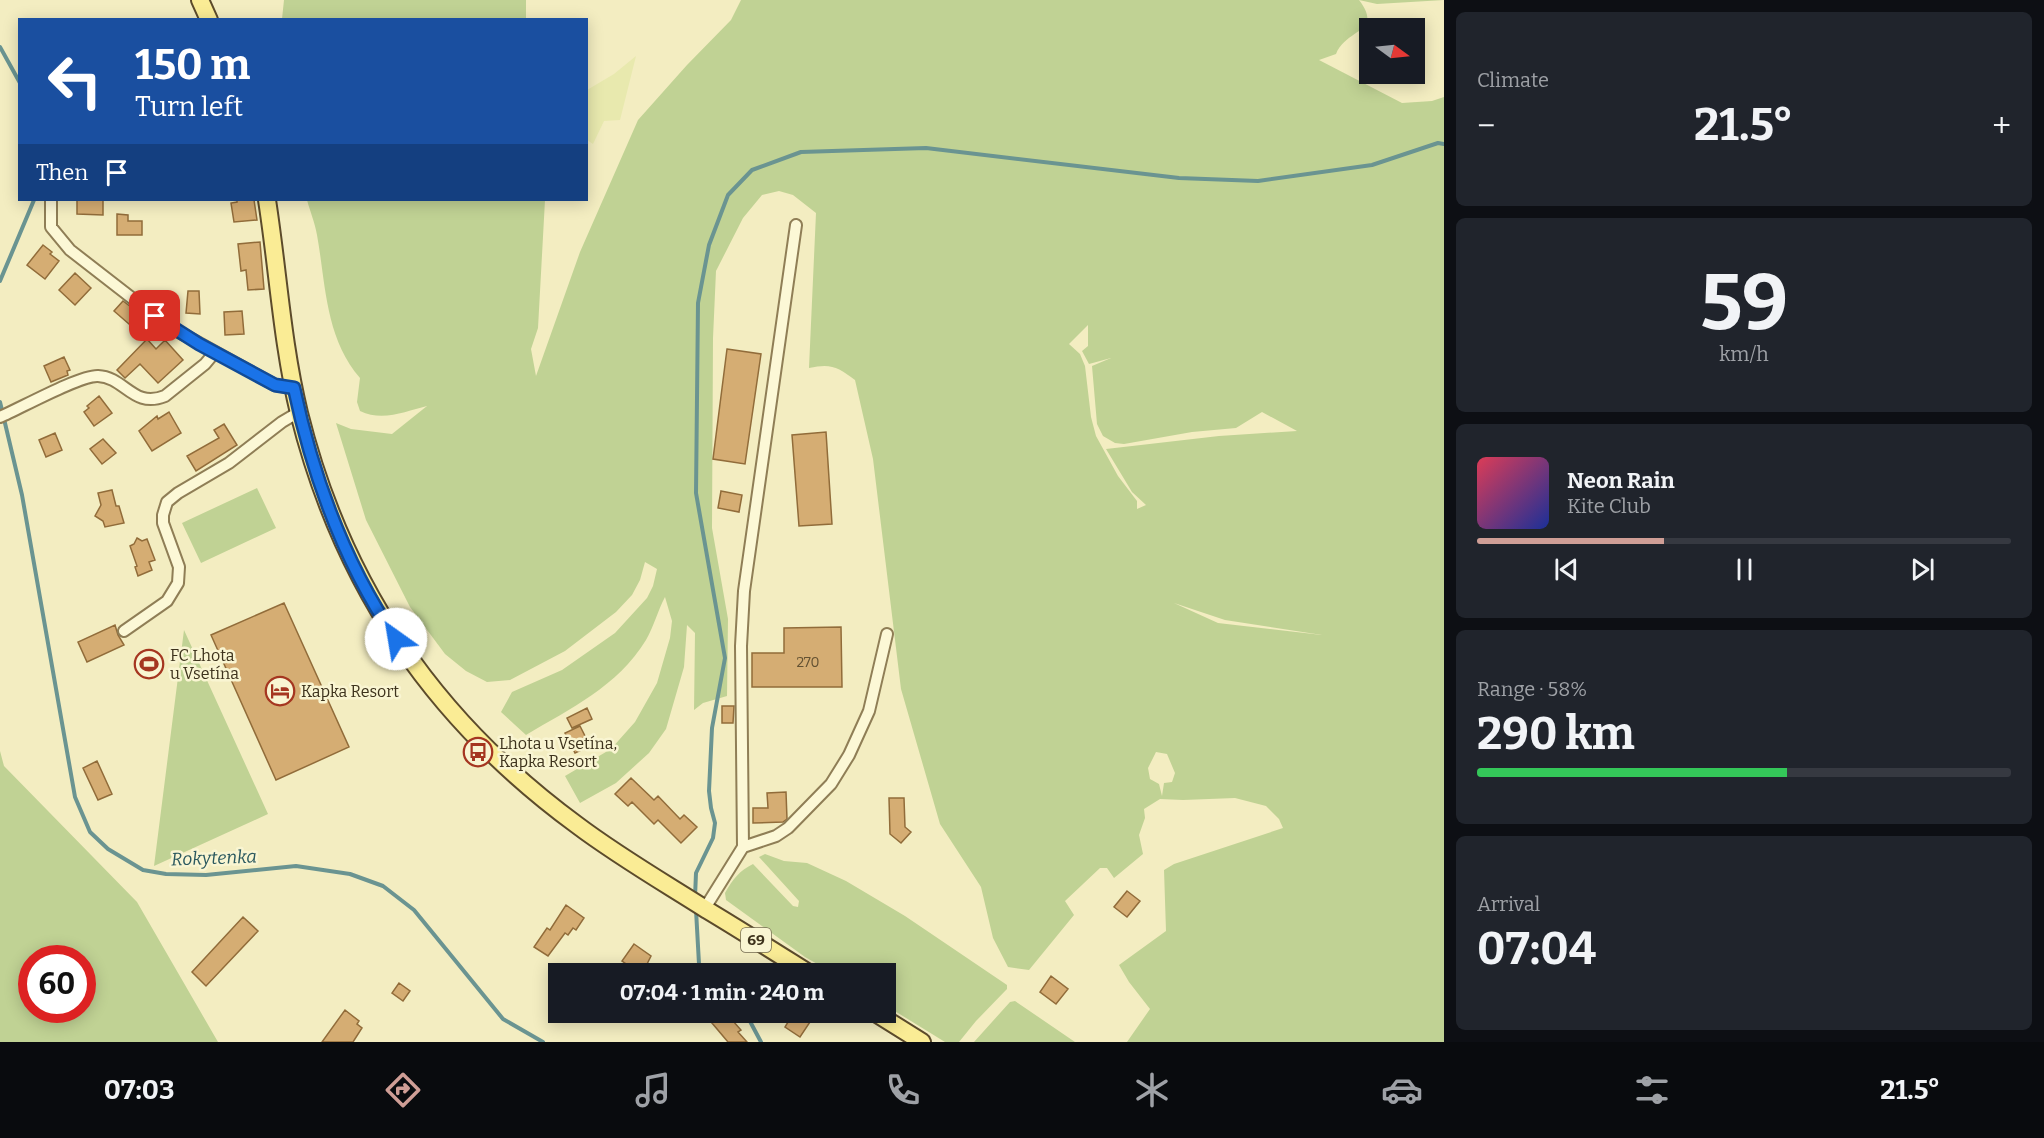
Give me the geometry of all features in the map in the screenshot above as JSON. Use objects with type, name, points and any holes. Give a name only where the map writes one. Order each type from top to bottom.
[{"type":"main road","points":[[200,0],[208,18]]},
{"type":"main road","name":"69","points":[[267,201],[299,412],[322,491],[357,574],[387,626],[430,685],[475,737],[537,794],[576,825],[630,862],[793,963]]},
{"type":"main road","points":[[892,1023],[922,1042]]},
{"type":"street","points":[[51,201],[51,227],[70,249],[155,316],[199,344],[275,385],[294,388]]},
{"type":"street","points":[[704,907],[743,847],[741,646],[744,591],[796,225]]},
{"type":"street","points":[[0,417],[72,383],[96,376],[113,381],[136,396],[153,400],[165,396],[205,364],[215,352]]},
{"type":"street","points":[[124,631],[167,601],[178,583],[179,567],[164,523],[163,515],[167,502],[229,462],[299,412]]},
{"type":"street","points":[[743,847],[777,836],[831,784],[857,741],[869,711],[887,634]]},
{"type":"green space","points":[[284,0],[526,0],[526,18],[282,18]]},
{"type":"green space","points":[[741,0],[1359,0],[1366,11],[1367,18],[1359,18],[1359,31],[1347,39],[1336,54],[1319,60],[1359,81],[1359,84],[1365,84],[1402,103],[1432,101],[1444,97],[1444,1042],[1127,1042],[1150,1009],[1119,965],[1166,931],[1164,870],[1174,864],[1283,828],[1279,819],[1266,806],[1235,798],[1160,799],[1144,809],[1145,818],[1139,835],[1143,854],[1114,878],[1107,868],[1100,868],[1065,901],[1074,915],[1029,970],[1008,967],[993,938],[981,887],[940,824],[901,689],[873,459],[855,380],[834,367],[809,368],[816,213],[793,195],[779,191],[762,195],[743,218],[716,271],[713,338],[712,528],[728,619],[727,696],[703,703],[694,710],[695,633],[687,625],[684,667],[666,729],[649,753],[616,783],[580,803],[565,776],[611,749],[635,722],[657,683],[670,638],[672,621],[665,597],[646,640],[621,671],[592,695],[526,735],[501,712],[512,692],[562,670],[615,633],[647,598],[657,569],[645,562],[640,580],[632,595],[616,612],[565,651],[510,680],[487,682],[466,671],[445,654],[410,607],[366,520],[336,423],[351,429],[392,434],[427,406],[386,416],[360,411],[357,402],[360,378],[348,362],[333,328],[316,231],[307,201],[545,201],[538,328],[531,349],[536,376],[580,252],[638,120],[731,20]],"holes":[[[1088,325],[1088,346],[1082,351],[1089,364],[1111,358],[1092,366],[1097,424],[1103,436],[1115,443],[1124,444],[1192,432],[1236,428],[1262,412],[1297,431],[1219,436],[1106,449],[1132,492],[1146,505],[1137,509],[1137,501],[1118,476],[1096,436],[1091,417],[1085,366],[1080,354],[1069,344]],[[1174,603],[1225,620],[1322,635],[1218,623]],[[1156,752],[1167,754],[1175,773],[1172,782],[1164,783],[1162,796],[1159,784],[1150,779],[1148,768]]]},
{"type":"green space","points":[[1359,0],[1444,0],[1377,4]]},
{"type":"green space","points":[[636,56],[620,120],[604,121],[593,144],[588,141],[588,89],[614,74]]},
{"type":"green space","points":[[257,488],[276,528],[201,563],[182,523]]},
{"type":"green space","points":[[184,630],[268,814],[154,866]]},
{"type":"green space","points":[[0,751],[4,766],[137,902],[218,1042],[0,1042]]},
{"type":"green space","points":[[765,854],[784,861],[807,863],[846,881],[905,916],[1007,985],[1007,989],[959,1042],[945,1042],[896,1012],[896,963],[816,963],[726,900],[725,893],[734,880],[753,864],[793,906],[798,907],[799,901],[759,857]]},
{"type":"green space","points":[[1015,1001],[1075,1042],[974,1042],[1010,1002]]},
{"type":"building","points":[[77,201],[103,201],[103,215],[77,214]]},
{"type":"building","points":[[254,201],[257,220],[234,222],[231,203]]},
{"type":"building","points":[[117,214],[128,215],[128,221],[142,221],[142,235],[117,235]]},
{"type":"building","points":[[260,242],[264,289],[248,290],[246,270],[241,271],[238,244]]},
{"type":"building","points":[[43,245],[59,261],[45,279],[27,265]]},
{"type":"building","points":[[75,273],[91,288],[75,305],[59,290]]},
{"type":"building","points":[[188,291],[199,291],[200,314],[186,313]]},
{"type":"building","points":[[123,301],[139,313],[129,324],[114,311]]},
{"type":"building","points":[[242,311],[244,334],[225,335],[224,312]]},
{"type":"building","points":[[147,339],[156,349],[165,340],[183,360],[158,383],[140,364],[125,378],[117,370]]},
{"type":"building","points":[[727,349],[761,354],[745,464],[713,459]]},
{"type":"building","points":[[64,357],[70,370],[67,371],[68,375],[51,382],[44,366]]},
{"type":"building","points":[[99,396],[112,413],[94,426],[84,412],[89,408],[87,406]]},
{"type":"building","points":[[169,412],[181,433],[152,451],[139,431],[157,416],[158,419]]},
{"type":"building","points":[[224,424],[237,445],[196,471],[187,456],[219,438],[214,430]]},
{"type":"building","points":[[826,432],[832,524],[799,526],[792,435]]},
{"type":"building","points":[[55,433],[62,450],[46,457],[39,440]]},
{"type":"building","points":[[103,439],[116,453],[102,464],[90,449]]},
{"type":"building","points":[[112,490],[124,523],[105,527],[103,521],[95,516],[101,505],[98,493]]},
{"type":"building","points":[[721,491],[742,495],[739,512],[718,508]]},
{"type":"building","points":[[137,538],[142,541],[147,539],[155,560],[149,562],[152,570],[138,576],[130,546]]},
{"type":"building","name":"Kapka Resort","points":[[284,603],[349,747],[276,780],[211,635]]},
{"type":"building","points":[[115,625],[124,645],[87,662],[78,642]]},
{"type":"building","points":[[841,627],[842,687],[752,687],[752,653],[784,653],[784,628]]},
{"type":"building","points":[[722,706],[734,706],[733,723],[722,723]]},
{"type":"building","points":[[587,708],[592,719],[572,728],[567,718]]},
{"type":"building","points":[[580,726],[590,746],[575,753],[565,733]]},
{"type":"building","points":[[97,761],[112,794],[98,800],[83,768]]},
{"type":"building","points":[[631,778],[654,800],[658,796],[680,819],[684,815],[697,827],[681,843],[658,820],[654,824],[632,802],[628,806],[615,794]]},
{"type":"building","points":[[786,792],[787,819],[783,822],[753,823],[753,808],[768,808],[767,793]]},
{"type":"building","points":[[889,798],[904,798],[905,827],[911,832],[901,843],[890,834]]},
{"type":"building","points":[[1127,891],[1140,901],[1127,917],[1114,907]]},
{"type":"building","points":[[566,905],[584,918],[576,930],[573,928],[568,935],[565,933],[548,956],[534,947],[547,928],[550,930]]},
{"type":"building","points":[[243,917],[258,931],[206,986],[192,972]]},
{"type":"building","points":[[634,944],[651,956],[648,963],[622,961]]},
{"type":"building","points":[[1051,976],[1068,989],[1056,1004],[1040,992]]},
{"type":"building","points":[[399,983],[410,991],[403,1001],[392,993]]},
{"type":"building","points":[[345,1010],[359,1021],[357,1024],[362,1028],[353,1042],[322,1042]]},
{"type":"building","points":[[712,1023],[735,1023],[741,1030],[738,1032],[747,1042],[728,1042]]},
{"type":"building","points":[[787,1023],[809,1023],[800,1037],[785,1027]]},
{"type":"waterway","name":"Rokytenka","points":[[0,47],[18,79]]},
{"type":"waterway","points":[[695,897],[696,873],[713,838],[715,823],[709,791],[712,728],[725,658],[696,493],[698,303],[709,245],[728,195],[752,170],[801,152],[926,148],[1179,178],[1258,181],[1372,165],[1438,143],[1444,144]]},
{"type":"waterway","name":"Rokytenka","points":[[0,281],[34,201]]},
{"type":"waterway","name":"Rokytenka","points":[[0,402],[22,495],[75,797],[90,832],[108,849],[143,870],[166,874],[206,875],[296,866],[350,874],[383,886],[414,910],[503,1019],[543,1042]]},
{"type":"waterway","points":[[696,910],[699,963]]},
{"type":"waterway","points":[[751,1023],[761,1042]]},
{"type":"place","name":"FC Lhota u Vsetína","points":[[149,664]]},
{"type":"place","name":"Kapka Resort","points":[[280,691]]},
{"type":"place","name":"Lhota u Vsetína, Kapka Resort","points":[[478,752]]},
{"type":"route","points":[[155,316],[179,333],[275,385],[294,388],[318,481],[343,544],[357,574],[396,639]]}]
